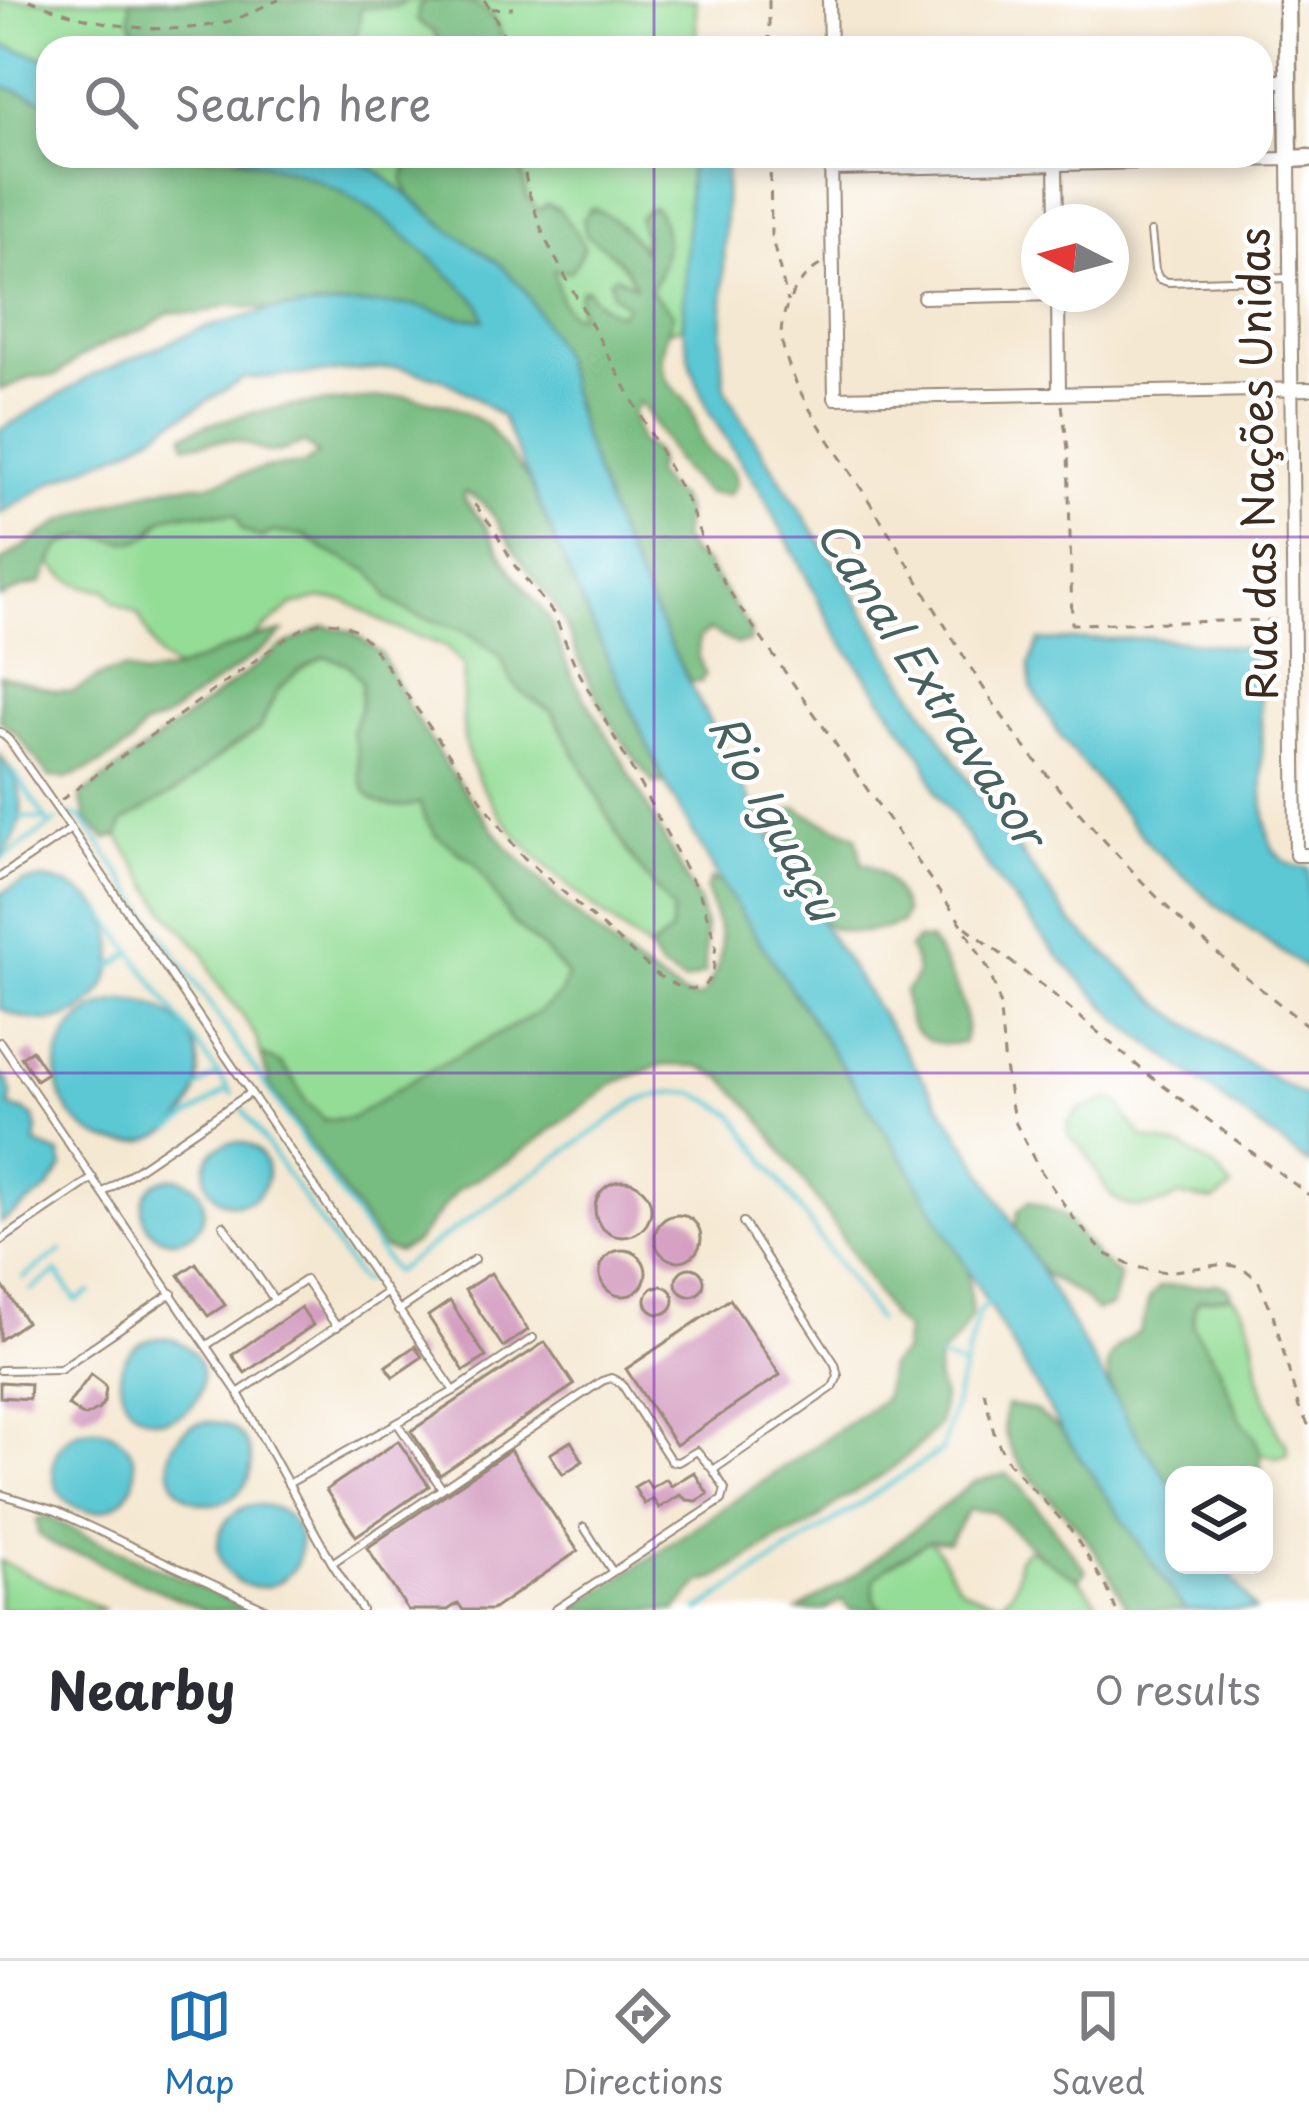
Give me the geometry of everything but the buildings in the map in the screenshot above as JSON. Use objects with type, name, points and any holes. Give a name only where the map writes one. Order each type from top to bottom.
[{"type":"street","points":[[829,0],[830,36]]},
{"type":"street","name":"Rua das Nações Unidas","points":[[1287,0],[1303,855]]},
{"type":"street","points":[[1273,81],[1288,81]]},
{"type":"street","points":[[1273,159],[1309,158]]},
{"type":"street","points":[[831,168],[835,398],[1309,389]]},
{"type":"street","points":[[1056,168],[1057,204]]},
{"type":"street","points":[[924,297],[1021,295]]},
{"type":"street","points":[[1058,312],[1059,394]]},
{"type":"lane","points":[[1151,232],[1155,270],[1168,282],[1290,278]]},
{"type":"lane","points":[[0,731],[454,1391]]},
{"type":"lane","points":[[0,877],[71,829]]},
{"type":"lane","points":[[0,1042],[238,1393],[362,1610]]},
{"type":"lane","points":[[104,1192],[250,1093]]},
{"type":"lane","points":[[0,1241],[93,1178]]},
{"type":"lane","points":[[713,1470],[833,1387],[838,1376],[835,1364],[743,1222]]},
{"type":"lane","points":[[223,1225],[275,1300]]},
{"type":"lane","points":[[398,1311],[475,1259]]},
{"type":"lane","points":[[208,1346],[305,1280],[337,1328]]},
{"type":"lane","points":[[0,1370],[61,1370],[172,1293]]},
{"type":"lane","points":[[238,1393],[386,1293]]},
{"type":"lane","points":[[288,1484],[454,1391],[533,1338]]},
{"type":"lane","points":[[332,1563],[611,1378],[621,1383],[670,1461],[678,1462],[698,1451],[725,1490],[722,1500],[556,1610]]},
{"type":"lane","points":[[397,1423],[441,1487]]},
{"type":"lane","points":[[0,1494],[56,1511],[268,1610]]},
{"type":"lane","points":[[584,1527],[612,1571]]},
{"type":"path","points":[[29,0],[96,23],[176,28],[229,22],[279,0]]},
{"type":"path","points":[[484,0],[504,36]]},
{"type":"path","points":[[769,0],[769,36]]},
{"type":"path","points":[[491,9],[513,8]]},
{"type":"path","points":[[524,168],[545,239],[689,504],[708,556],[989,970],[999,1000],[1015,1120],[1038,1167],[1104,1252],[1134,1267],[1167,1272],[1224,1264],[1243,1268],[1258,1280],[1309,1426]]},
{"type":"path","points":[[770,168],[771,235],[788,304]]},
{"type":"path","points":[[833,261],[814,268],[781,322],[795,385],[989,696],[1040,765],[1142,881],[1207,943],[1309,1027]]},
{"type":"path","points":[[1059,394],[1068,449],[1072,624],[1301,620]]},
{"type":"path","points":[[54,805],[285,639],[323,622],[340,623],[356,630],[385,660],[520,854],[659,976],[676,986],[704,986],[713,975],[716,943],[700,896],[575,665],[554,614],[470,499]]},
{"type":"path","points":[[961,923],[1309,1196]]},
{"type":"path","points":[[983,1390],[995,1437],[1008,1462],[1070,1530],[1116,1610]]},
{"type":"green space","points":[[0,0],[696,0],[696,36],[36,36],[36,55],[0,44]]},
{"type":"green space","points":[[130,0],[407,0],[397,7],[360,8],[356,36],[137,36],[130,19]]},
{"type":"green space","points":[[426,0],[478,6],[494,20],[502,36],[436,36],[417,21],[419,6]]},
{"type":"green space","points":[[0,85],[36,98],[36,168],[278,168],[305,175],[356,198],[408,235],[481,304],[484,320],[413,305],[270,310],[228,305],[199,314],[170,312],[145,329],[80,357],[56,376],[31,377],[0,390]]},
{"type":"green space","points":[[371,168],[690,168],[683,327],[560,353],[438,220]]},
{"type":"green space","points":[[406,168],[521,168],[527,198],[539,210],[547,204],[559,209],[584,248],[569,272],[554,270],[561,301],[571,315],[579,315],[579,297],[587,289],[601,305],[620,314],[627,306],[612,293],[610,279],[616,276],[635,286],[621,263],[586,235],[583,219],[591,208],[620,225],[643,251],[639,218],[654,207],[660,216],[665,249],[650,291],[673,313],[663,369],[690,407],[703,445],[732,469],[737,483],[729,495],[706,493],[680,467],[639,402],[632,413],[640,443],[657,458],[654,473],[679,498],[685,512],[682,539],[691,554],[705,562],[751,632],[749,642],[736,644],[709,630],[699,638],[698,656],[705,674],[701,682],[691,682],[679,663],[620,540],[583,437],[560,353],[451,231],[411,197],[403,182]]},
{"type":"green space","points":[[406,396],[452,406],[486,424],[529,480],[665,783],[655,784],[625,745],[560,615],[496,519],[465,492],[464,499],[511,571],[549,618],[571,675],[700,905],[705,973],[685,982],[660,968],[649,950],[670,933],[673,910],[623,844],[553,712],[525,695],[512,682],[500,656],[466,631],[413,614],[388,599],[369,571],[304,535],[271,532],[261,538],[242,530],[236,515],[175,515],[160,521],[140,540],[87,536],[65,543],[41,583],[0,598],[0,562],[64,520],[173,486],[206,485],[264,468],[305,464],[318,454],[304,443],[269,452],[232,440],[185,444],[184,434],[265,411]]},
{"type":"green space","points":[[177,514],[236,515],[271,532],[304,535],[369,571],[413,614],[466,631],[500,656],[512,682],[552,712],[623,844],[673,910],[670,933],[649,950],[518,837],[479,781],[467,751],[464,666],[445,646],[395,628],[346,601],[319,598],[291,606],[253,638],[176,670],[159,657],[138,614],[114,602],[106,590],[77,583],[52,565],[54,553],[63,544],[93,534],[122,541],[153,533],[162,519]]},
{"type":"green space","points":[[325,626],[352,632],[381,654],[449,770],[504,844],[567,907],[635,964],[684,996],[702,998],[717,968],[720,934],[706,890],[711,878],[722,884],[906,1163],[967,1265],[972,1315],[958,1339],[939,1357],[937,1378],[943,1397],[939,1424],[887,1472],[809,1526],[700,1583],[676,1610],[573,1610],[884,1399],[889,1365],[903,1353],[906,1331],[891,1316],[756,1113],[723,1078],[699,1066],[661,1065],[616,1082],[509,1161],[458,1189],[415,1243],[397,1252],[383,1248],[270,1086],[261,1055],[281,1064],[306,1102],[325,1120],[352,1118],[539,1012],[561,994],[567,975],[512,922],[475,863],[437,836],[420,803],[386,805],[366,791],[352,734],[362,682],[348,664],[325,656],[298,671],[277,691],[259,729],[181,788],[123,822],[118,836],[106,839],[87,820],[80,797],[281,647]]},
{"type":"green space","points":[[283,632],[164,719],[143,727],[131,744],[68,778],[50,777],[0,720],[0,675],[73,692],[123,669],[142,676],[176,670],[253,638]]},
{"type":"green space","points":[[325,656],[348,664],[362,682],[352,734],[359,749],[362,785],[420,802],[454,850],[475,863],[512,922],[567,975],[561,994],[539,1012],[352,1118],[325,1120],[306,1102],[281,1064],[261,1055],[256,1037],[216,982],[203,952],[165,910],[118,836],[123,822],[259,729],[277,691],[298,671]]},
{"type":"green space","points":[[798,808],[856,836],[862,863],[884,876],[899,897],[905,913],[901,923],[852,932],[833,928],[818,917],[771,839],[787,811]]},
{"type":"green space","points":[[917,940],[930,940],[957,990],[966,1018],[963,1043],[927,1040],[908,1017],[905,991],[916,975],[909,948]]},
{"type":"green space","points":[[1108,1099],[1121,1104],[1144,1138],[1184,1148],[1217,1169],[1232,1188],[1214,1201],[1178,1196],[1137,1207],[1118,1201],[1068,1135],[1068,1122],[1079,1110]]},
{"type":"green space","points":[[1030,1201],[1062,1214],[1097,1257],[1120,1276],[1112,1306],[1096,1311],[1083,1297],[1046,1275],[1035,1261],[1016,1230],[1018,1211]]},
{"type":"green space","points":[[1160,1287],[1229,1288],[1231,1296],[1199,1300],[1193,1326],[1254,1437],[1260,1466],[1165,1466],[1165,1476],[1113,1393],[1108,1364],[1116,1349],[1140,1332],[1149,1300]]},
{"type":"green space","points":[[1231,1296],[1250,1325],[1262,1388],[1288,1455],[1261,1454],[1239,1417],[1220,1368],[1193,1326],[1194,1308],[1200,1300]]},
{"type":"green space","points":[[1007,1405],[1034,1410],[1062,1431],[1185,1610],[1128,1610],[1086,1538],[1015,1456],[1004,1423]]},
{"type":"green space","points":[[1007,1474],[1086,1571],[1080,1579],[1044,1558],[993,1511],[968,1510],[949,1542],[930,1540],[874,1579],[874,1599],[882,1610],[851,1610],[842,1600],[823,1610],[798,1610],[859,1572],[974,1482]]},
{"type":"green space","points":[[46,1516],[251,1610],[205,1610],[90,1557],[59,1548],[38,1534],[37,1520]]},
{"type":"green space","points":[[930,1540],[957,1583],[972,1593],[1002,1602],[1015,1583],[1018,1560],[1032,1550],[1080,1582],[1101,1610],[882,1610],[874,1599],[874,1579]]},
{"type":"green space","points":[[0,1561],[105,1610],[0,1610]]},
{"type":"water","points":[[0,44],[36,55],[36,98],[0,85]]},
{"type":"water","name":"Rio Iguaçu","points":[[280,168],[372,168],[500,264],[526,292],[560,353],[583,437],[620,540],[785,867],[976,1160],[1165,1476],[1165,1574],[1229,1574],[1255,1610],[1185,1610],[1062,1431],[906,1163],[722,884],[665,783],[502,417],[440,378],[398,367],[243,379],[129,449],[56,480],[0,514],[0,430],[93,375],[198,330],[270,310],[360,304],[413,305],[484,320],[480,304],[378,214],[306,176]]},
{"type":"water","points":[[690,168],[726,168],[722,359],[725,389],[739,415],[974,789],[1072,923],[1166,1008],[1309,1099],[1309,1164],[1122,1023],[1060,958],[1001,885],[937,793],[922,756],[837,635],[765,498],[709,412],[683,327]]},
{"type":"water","points":[[1151,638],[1245,648],[1253,664],[1260,692],[1263,795],[1270,839],[1283,860],[1309,868],[1309,971],[1220,908],[1153,849],[1060,736],[1031,687],[1030,664],[1039,641]]},
{"type":"water","points":[[0,755],[16,781],[21,807],[16,832],[0,858]]},
{"type":"water","points":[[45,879],[83,894],[105,917],[114,945],[110,974],[95,999],[70,1016],[38,1020],[0,1008],[0,894],[23,882]]},
{"type":"water","points":[[128,1001],[155,1006],[178,1022],[194,1045],[199,1072],[194,1099],[178,1122],[155,1138],[128,1143],[101,1138],[78,1122],[62,1099],[57,1072],[62,1045],[78,1022],[101,1006]]},
{"type":"water","points":[[0,1075],[8,1081],[10,1107],[34,1117],[35,1144],[60,1154],[63,1168],[47,1190],[0,1223]]},
{"type":"water","points":[[236,1142],[258,1151],[267,1173],[258,1195],[236,1204],[214,1195],[205,1173],[214,1151]]},
{"type":"water","points":[[173,1178],[195,1187],[204,1209],[195,1231],[173,1240],[151,1231],[142,1209],[151,1187]]},
{"type":"water","points":[[161,1338],[190,1350],[202,1379],[190,1408],[161,1420],[132,1408],[120,1379],[132,1350]]},
{"type":"water","points":[[210,1422],[239,1434],[251,1463],[239,1492],[210,1504],[181,1492],[169,1463],[181,1434]]},
{"type":"water","points":[[94,1429],[123,1441],[135,1470],[123,1499],[94,1511],[65,1499],[53,1470],[65,1441]]},
{"type":"water","points":[[259,1505],[288,1517],[300,1546],[288,1575],[259,1587],[230,1575],[218,1546],[230,1517]]},
{"type":"waterway","points":[[13,771],[50,825]]},
{"type":"waterway","points":[[69,815],[82,818],[394,1272],[638,1101],[678,1092],[708,1100],[734,1115],[877,1320]]},
{"type":"waterway","points":[[21,817],[45,820]]},
{"type":"waterway","points":[[0,860],[57,821]]},
{"type":"waterway","points":[[102,910],[232,1094]]},
{"type":"waterway","points":[[112,967],[132,952]]},
{"type":"waterway","points":[[197,1088],[217,1074]]},
{"type":"waterway","points":[[171,1129],[229,1089]]},
{"type":"waterway","points":[[243,1110],[360,1281],[370,1280]]},
{"type":"waterway","points":[[23,1278],[61,1251]]},
{"type":"waterway","points":[[31,1290],[57,1272],[76,1301],[90,1292]]},
{"type":"waterway","points":[[699,1610],[942,1450],[979,1311],[991,1300]]},
{"type":"waterway","points":[[939,1357],[961,1366]]},
{"type":"water label","name":"Canal Extravasor","points":[[933,682]]}]
